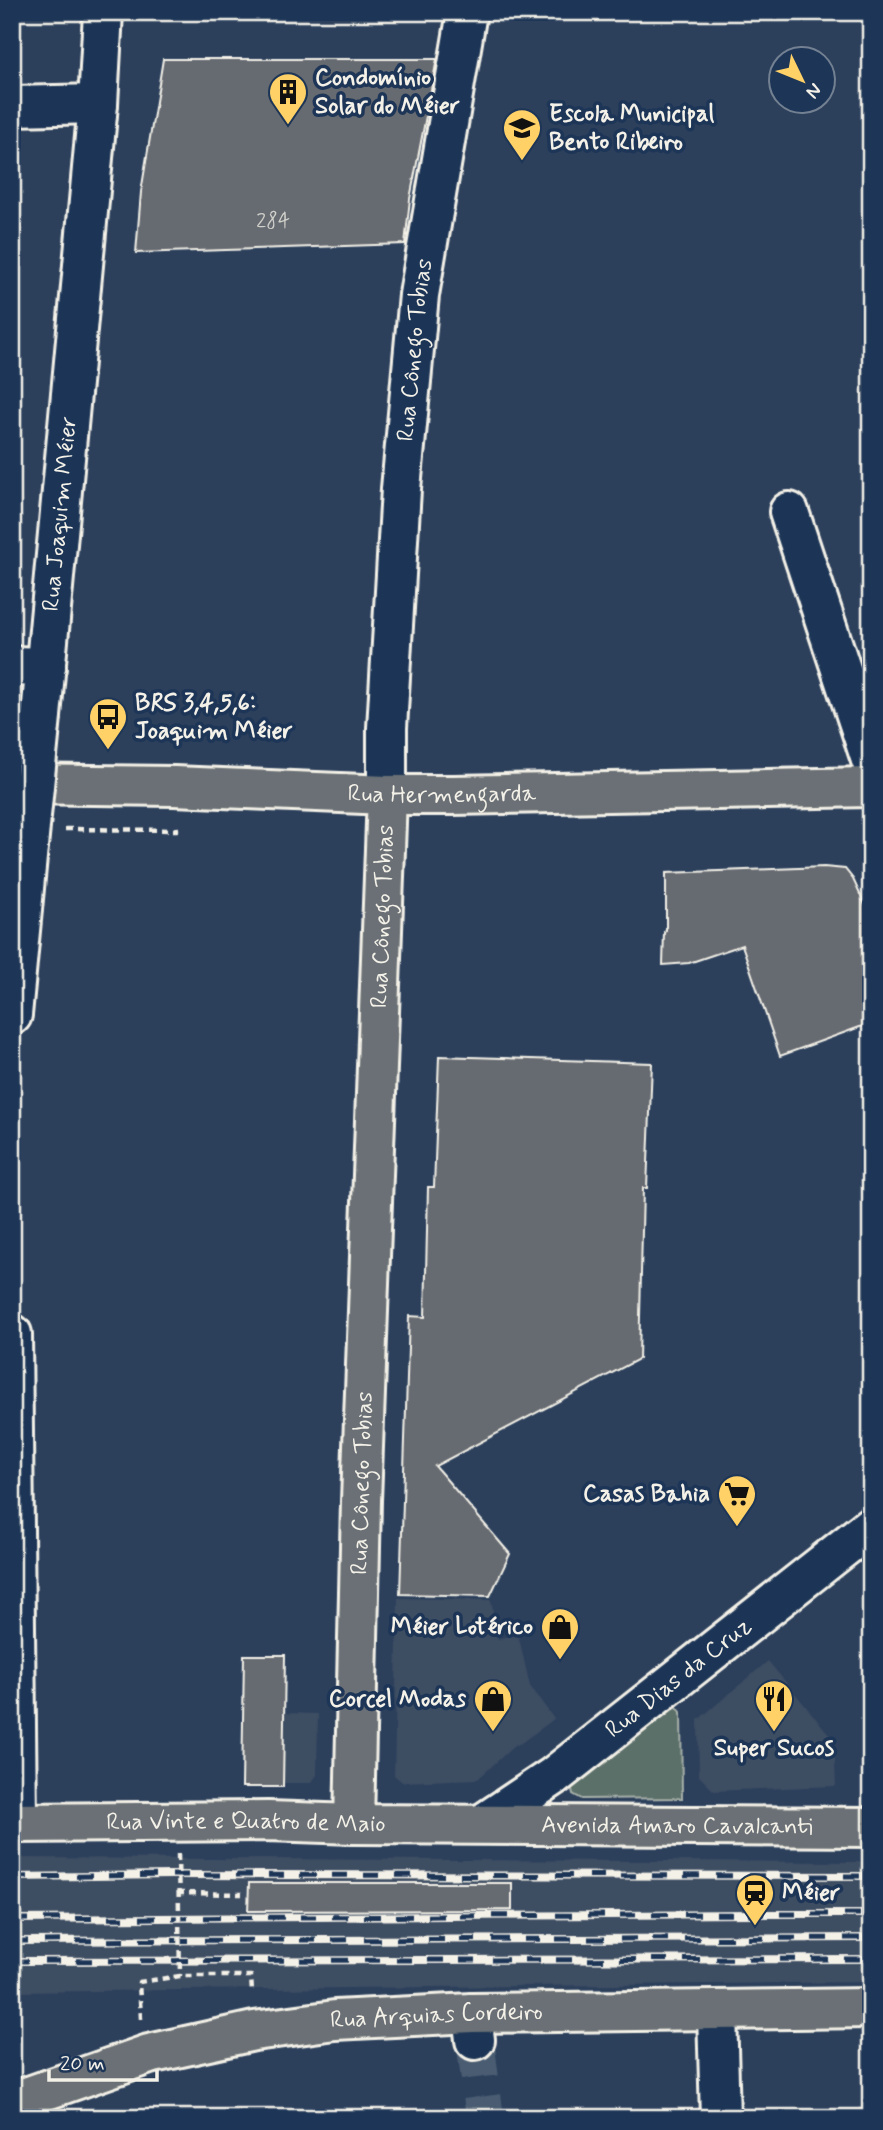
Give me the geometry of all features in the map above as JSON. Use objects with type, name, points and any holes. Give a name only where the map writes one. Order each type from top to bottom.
[{"type":"main road","name":"Rua Hermengarda","points":[[12,784],[174,786],[387,795],[871,787]]},
{"type":"main road","name":"Rua Cônego Tobias","points":[[354,1824],[361,1500],[387,795]]},
{"type":"main road","name":"Rua Vinte e Quatro de Maio","points":[[15,1823],[268,1821],[482,1824]]},
{"type":"main road","name":"Avenida Amaro Cavalcanti","points":[[482,1824],[871,1827]]},
{"type":"main road","name":"Rua Arquias Cordeiro","points":[[12,2102],[149,2054],[254,2031],[335,2020],[473,2026],[717,2011],[871,2008]]},
{"type":"street","name":"Rua Joaquim Méier","points":[[12,1015],[41,716],[29,666],[98,104],[103,12]]},
{"type":"street","name":"Rua Cônego Tobias","points":[[387,795],[387,728],[399,516],[419,295],[467,12]]},
{"type":"street","points":[[12,106],[98,104]]},
{"type":"street","points":[[789,512],[871,760]]},
{"type":"street","points":[[12,1334],[15,1823]]},
{"type":"street","name":"Rua Dias da Cruz","points":[[482,1824],[554,1776],[871,1526]]},
{"type":"street","points":[[717,2011],[720,2118]]},
{"type":"path","points":[[28,837],[177,830]]},
{"type":"path","points":[[178,1854],[180,1976]]},
{"type":"path","points":[[177,1893],[242,1894]]},
{"type":"path","points":[[139,1982],[180,1976],[250,1976]]},
{"type":"shaded area","points":[[398,1598],[491,1600],[498,1639],[518,1634],[530,1686],[554,1719],[517,1746],[516,1744],[478,1779],[402,1782],[394,1775]]},
{"type":"shaded area","points":[[768,1661],[834,1740],[836,1786],[714,1791],[699,1776],[698,1720]]},
{"type":"shaded area","points":[[283,1713],[318,1714],[317,1775],[311,1783],[282,1783]]},
{"type":"shaded area","points":[[12,1858],[871,1862],[871,1982],[12,1992]]},
{"type":"green space","points":[[670,1698],[681,1712],[682,1798],[582,1799],[573,1794],[571,1785]]},
{"type":"building","name":"Condomínio Solar do Méier","points":[[163,59],[437,59],[410,199],[405,244],[136,253],[141,192]]},
{"type":"building","points":[[824,867],[845,869],[853,879],[871,918],[871,1023],[780,1056],[742,945],[689,963],[663,965],[666,873]]},
{"type":"building","points":[[439,1056],[652,1063],[647,1188],[643,1188],[639,1359],[435,1466],[510,1554],[490,1596],[400,1594],[409,1316],[425,1317],[428,1187],[434,1187]]},
{"type":"building","points":[[244,1655],[285,1655],[283,1787],[242,1787]]},
{"type":"building","points":[[249,1883],[512,1883],[512,1910],[248,1911]]},
{"type":"tunnel","points":[[475,2040],[485,2118]]},
{"type":"railway","points":[[12,1877],[871,1876]]},
{"type":"railway","points":[[12,1919],[871,1914]]},
{"type":"railway","points":[[12,1941],[871,1938]]},
{"type":"railway","points":[[12,1961],[871,1959]]},
{"type":"place","name":"Condomínio Solar do Méier","points":[[288,126]]},
{"type":"place","name":"Escola Municipal Bento Ribeiro","points":[[522,162]]},
{"type":"place","name":"BRS 3,4,5,6: Joaquim Méier","points":[[108,751]]},
{"type":"place","name":"Casas Bahia","points":[[737,1528]]},
{"type":"place","name":"Méier Lotérico","points":[[560,1661]]},
{"type":"place","name":"Corcel Modas","points":[[493,1733]]},
{"type":"place","name":"Super Sucos","points":[[774,1733]]},
{"type":"place","name":"Méier","points":[[755,1927]]}]
